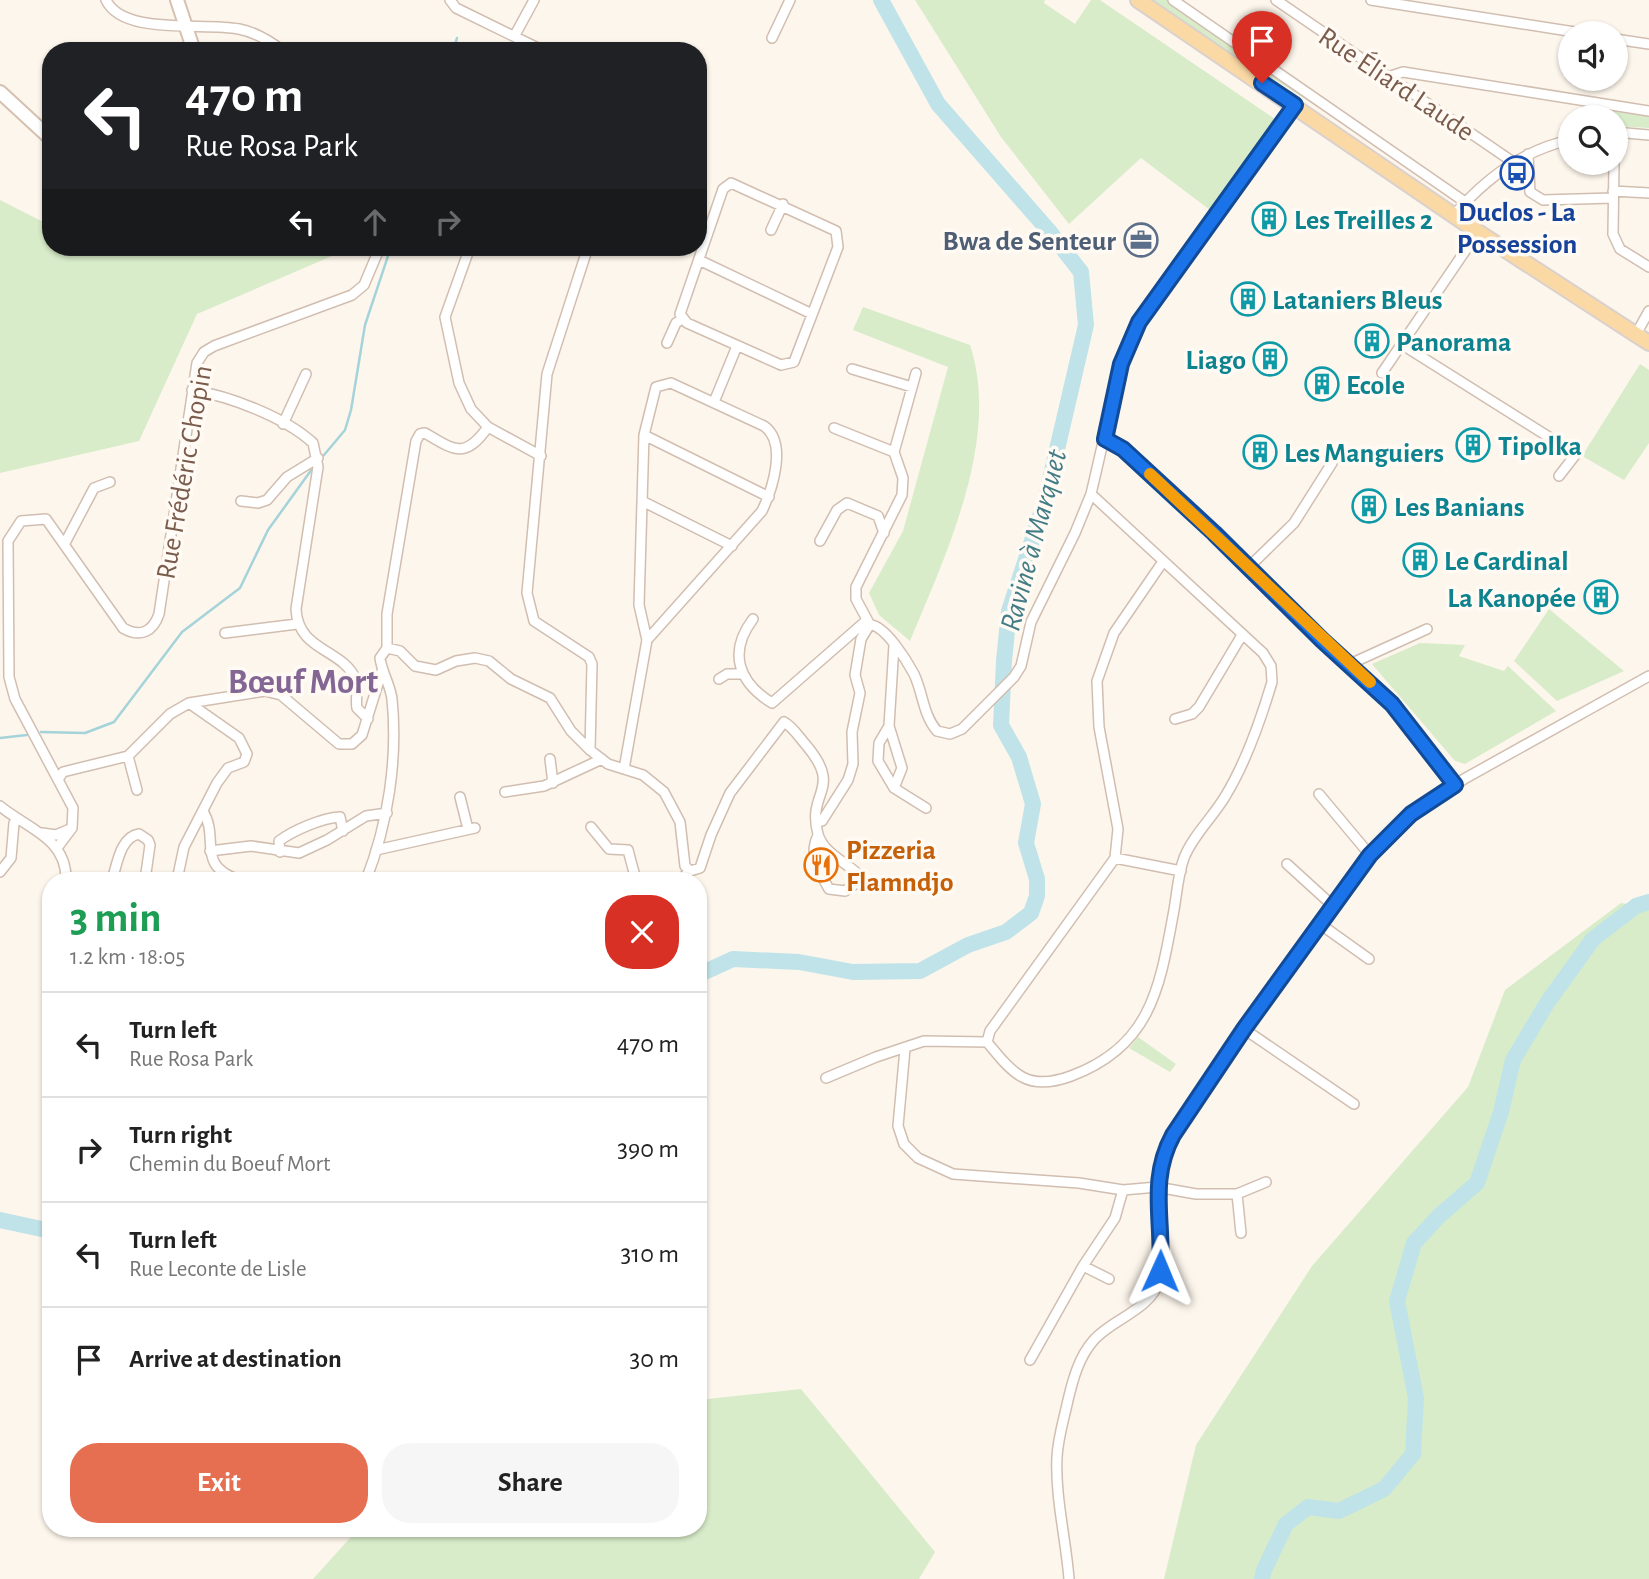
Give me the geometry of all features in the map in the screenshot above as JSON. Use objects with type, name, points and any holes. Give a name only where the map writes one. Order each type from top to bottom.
[{"type":"main road","points":[[177,0],[190,42]]},
{"type":"main road","points":[[1138,0],[1478,232],[1649,343]]},
{"type":"main road","points":[[0,92],[42,131]]},
{"type":"street","points":[[106,0],[121,17],[158,25],[183,24],[243,30],[266,42]]},
{"type":"street","points":[[450,0],[456,8],[528,42]]},
{"type":"street","points":[[515,35],[534,0]]},
{"type":"street","points":[[772,38],[790,0]]},
{"type":"street","points":[[1172,0],[1465,202]]},
{"type":"street","points":[[1371,0],[1558,29]]},
{"type":"street","name":"Rue Éliard Laude","points":[[1280,1],[1513,162]]},
{"type":"street","points":[[1628,41],[1649,44]]},
{"type":"street","points":[[1388,77],[1403,72],[1649,111]]},
{"type":"street","points":[[916,373],[894,452],[904,486],[884,533],[856,587],[856,599],[869,623],[878,627],[894,645],[915,675],[928,716],[937,732],[950,734],[962,729],[980,712],[1021,666],[1031,622],[1091,494],[1121,364],[1139,322],[1295,105]]},
{"type":"street","points":[[1628,133],[1649,135]]},
{"type":"street","points":[[1454,215],[1465,202],[1513,162],[1558,144]]},
{"type":"street","points":[[1528,154],[1530,192],[1544,200],[1649,193]]},
{"type":"street","points":[[1614,175],[1614,234],[1620,249],[1649,267]]},
{"type":"street","points":[[682,319],[737,346],[788,365],[794,362],[838,247],[839,236],[836,230],[737,183],[727,184],[707,238]]},
{"type":"street","points":[[771,230],[783,204]]},
{"type":"street","points":[[1382,373],[1478,232]]},
{"type":"street","name":"Rue Frédéric Chopin","points":[[59,778],[15,699],[9,677],[8,541],[21,521],[40,518],[52,524],[123,628],[133,634],[144,633],[155,626],[197,363],[204,352],[352,295],[364,285],[376,256]]},
{"type":"street","points":[[467,256],[445,317],[459,383],[471,410],[488,428],[541,456]]},
{"type":"street","points":[[585,256],[547,374],[527,593],[534,621],[589,657],[593,663],[590,750]]},
{"type":"street","points":[[682,319],[682,307],[700,256]]},
{"type":"street","points":[[699,260],[812,314]]},
{"type":"street","points":[[1635,336],[1649,311]]},
{"type":"street","points":[[667,343],[676,323],[682,319]]},
{"type":"street","points":[[1401,344],[1577,454],[1559,476]]},
{"type":"street","points":[[714,402],[737,346]]},
{"type":"street","points":[[852,369],[912,387]]},
{"type":"street","points":[[283,424],[306,374]]},
{"type":"street","points":[[624,769],[647,640],[639,605],[645,435],[656,387],[671,383],[764,426],[775,436],[777,450],[769,497],[762,511],[647,640]]},
{"type":"street","points":[[192,390],[233,400],[283,424],[313,443],[318,458],[297,624],[304,636],[351,673],[357,684],[357,708],[368,719]]},
{"type":"street","points":[[369,872],[387,813],[393,711],[390,687],[382,671],[380,658],[387,648],[387,614],[416,441],[420,434],[425,433],[453,449],[464,450],[476,443],[488,428]]},
{"type":"street","points":[[834,428],[894,452]]},
{"type":"street","points":[[645,435],[769,497]]},
{"type":"street","points":[[1105,439],[1123,449],[1250,566],[1392,704],[1455,785]]},
{"type":"street","points":[[241,500],[258,503],[267,500],[287,477],[318,458]]},
{"type":"street","points":[[1250,566],[1294,523],[1332,463]]},
{"type":"street","points":[[65,543],[94,488],[110,482]]},
{"type":"street","points":[[826,1078],[924,1041],[987,1042],[1015,1073],[1038,1084],[1053,1083],[1098,1066],[1124,1047],[1141,1024],[1155,993],[1164,960],[1181,871],[1192,844],[1230,789],[1272,682],[1271,666],[1263,653],[1162,563],[1091,494]]},
{"type":"street","points":[[644,502],[732,546]]},
{"type":"street","points":[[820,541],[837,510],[847,503],[878,516],[884,533]]},
{"type":"street","points":[[987,1042],[990,1031],[1115,858],[1118,829],[1099,727],[1097,681],[1114,633],[1162,563]]},
{"type":"street","points":[[752,620],[739,640],[742,674],[772,703],[777,702],[869,623]]},
{"type":"street","points":[[816,822],[822,821],[829,813],[853,764],[852,726],[860,693],[855,675],[861,639],[869,623]]},
{"type":"street","points":[[225,633],[297,624]]},
{"type":"street","points":[[1350,664],[1427,629]]},
{"type":"street","points":[[1174,719],[1192,713],[1199,707],[1242,635]]},
{"type":"street","points":[[894,645],[889,726],[902,768],[894,788]]},
{"type":"street","points":[[387,648],[400,651],[415,666],[436,670],[456,661],[475,658],[489,661],[511,679],[550,698],[571,731],[590,750],[602,759],[643,775],[664,792],[680,822],[685,866],[690,871],[700,867],[730,793],[784,722],[822,764],[825,776],[815,817],[818,835],[825,848],[859,875],[859,881],[845,891],[830,889],[817,868],[814,846],[818,835]]},
{"type":"street","points":[[57,848],[72,828],[73,808],[59,778],[63,772],[128,756],[170,713],[189,703],[274,692],[339,744],[345,745],[358,741],[368,719],[382,671]]},
{"type":"street","points":[[719,679],[727,674],[742,674]]},
{"type":"street","points":[[1069,1579],[1058,1480],[1058,1442],[1082,1356],[1107,1327],[1153,1294],[1159,1283],[1162,1248],[1157,1187],[1164,1151],[1173,1135],[1332,905],[1370,855],[1411,814],[1455,785],[1649,676]]},
{"type":"street","points":[[179,872],[184,847],[223,774],[244,762],[246,750],[239,738],[189,703]]},
{"type":"street","points":[[889,726],[877,752],[881,767],[894,788],[926,808]]},
{"type":"street","points":[[128,756],[137,790]]},
{"type":"street","points":[[550,759],[553,783]]},
{"type":"street","points":[[505,792],[553,783],[602,759]]},
{"type":"street","points":[[1319,794],[1370,855]]},
{"type":"street","points":[[376,850],[472,828],[460,797]]},
{"type":"street","points":[[0,806],[17,820],[42,833],[57,848],[64,862],[65,872]]},
{"type":"street","points":[[203,811],[209,826],[210,851],[218,870],[222,872]]},
{"type":"street","points":[[210,851],[251,846],[299,853],[366,816],[387,813]]},
{"type":"street","points":[[280,852],[279,841],[286,836],[330,819],[340,817],[343,831]]},
{"type":"street","points":[[0,872],[11,858],[13,823],[17,820]]},
{"type":"street","points":[[591,827],[609,849],[628,849],[634,872]]},
{"type":"street","points":[[42,833],[56,835],[72,828]]},
{"type":"street","points":[[115,872],[125,842],[129,836],[139,834],[148,840],[150,845],[146,872]]},
{"type":"street","points":[[1115,858],[1181,871]]},
{"type":"street","points":[[1287,864],[1332,905]]},
{"type":"street","points":[[1320,924],[1369,959]]},
{"type":"street","points":[[1244,1029],[1354,1104]]},
{"type":"street","points":[[905,1049],[898,1126],[904,1144],[918,1158],[953,1174],[1079,1183],[1123,1190],[1157,1187],[1196,1194],[1237,1194],[1266,1182]]},
{"type":"street","points":[[1030,1360],[1083,1266],[1115,1218],[1123,1190]]},
{"type":"street","points":[[1237,1194],[1241,1233]]},
{"type":"street","points":[[1083,1266],[1108,1279]]},
{"type":"green space","points":[[915,0],[1045,0],[1044,3],[1075,24],[1091,0],[1100,0],[1275,119],[1210,210],[1141,158],[1069,224],[1001,137]]},
{"type":"green space","points":[[1148,0],[1167,0],[1322,104],[1319,108]]},
{"type":"green space","points":[[1628,111],[1649,114],[1649,128],[1628,127]]},
{"type":"green space","points":[[0,200],[42,221],[42,256],[332,256],[197,314],[139,441],[0,473]]},
{"type":"green space","points":[[863,307],[970,345],[978,381],[979,419],[965,496],[939,571],[910,641],[879,615],[869,593],[903,531],[948,367],[853,330]]},
{"type":"green space","points":[[1640,364],[1649,370],[1649,443],[1624,480],[1582,456]]},
{"type":"green space","points":[[1549,609],[1624,671],[1557,701],[1514,661]]},
{"type":"green space","points":[[1420,643],[1465,645],[1459,656],[1504,671],[1508,666],[1556,711],[1465,764],[1455,761],[1372,664]]},
{"type":"green space","points":[[1621,903],[1649,908],[1649,1579],[1164,1579],[1196,1445],[1312,1266],[1468,1087],[1505,990]]},
{"type":"green space","points":[[1138,1037],[1176,1064],[1170,1072],[1129,1048]]},
{"type":"green space","points":[[801,1389],[935,1552],[919,1579],[313,1579],[351,1537],[707,1537],[707,1399]]},
{"type":"waterway","name":"Ravine à Marquet","points":[[707,971],[733,959],[799,962],[853,972],[920,971],[968,945],[1006,932],[1031,913],[1037,896],[1037,879],[1026,843],[1033,804],[1019,757],[1001,725],[1004,661],[1009,611],[1045,501],[1086,325],[1081,272],[1049,231],[938,104],[881,0]]},
{"type":"waterway","points":[[456,42],[457,38]]},
{"type":"waterway","points":[[324,455],[345,430],[351,410],[365,325],[388,256]]},
{"type":"waterway","points":[[41,732],[85,733],[114,722],[182,632],[240,588],[268,530],[312,469]]},
{"type":"waterway","points":[[0,738],[27,735]]},
{"type":"waterway","points":[[1262,1579],[1286,1524],[1308,1507],[1339,1511],[1384,1489],[1413,1454],[1416,1398],[1397,1301],[1414,1243],[1439,1216],[1477,1183],[1501,1112],[1513,1060],[1547,1003],[1593,939],[1636,906],[1649,902]]},
{"type":"waterway","name":"Ravine à Marquet","points":[[0,1220],[42,1229]]},
{"type":"slow traffic","points":[[1150,474],[1250,566],[1322,640],[1370,682]]},
{"type":"place","name":"Duclos - La Possession","points":[[1517,173]]},
{"type":"place","name":"Les Treilles 2","points":[[1269,219]]},
{"type":"place","name":"Bwa de Senteur","points":[[1141,240]]},
{"type":"place","name":"Lataniers Bleus","points":[[1248,299]]},
{"type":"place","name":"Panorama","points":[[1372,341]]},
{"type":"place","name":"Liago","points":[[1270,359]]},
{"type":"place","name":"Ecole","points":[[1322,384]]},
{"type":"place","name":"Tipolka","points":[[1473,445]]},
{"type":"place","name":"Les Manguiers","points":[[1260,452]]},
{"type":"place","name":"Les Banians","points":[[1369,506]]},
{"type":"place","name":"Le Cardinal","points":[[1420,560]]},
{"type":"place","name":"La Kanopée","points":[[1601,597]]},
{"type":"place","name":"Pizzeria Flamndjo","points":[[821,865]]},
{"type":"district","name":"Bœuf Mort","points":[[303,681]]},
{"type":"route","points":[[1160,1271],[1162,1248],[1157,1178],[1164,1151],[1173,1135],[1244,1029],[1370,855],[1411,814],[1455,785],[1392,704],[1362,674],[1322,640],[1250,566],[1123,449],[1105,439],[1121,364],[1139,322],[1295,105],[1262,83]]}]
